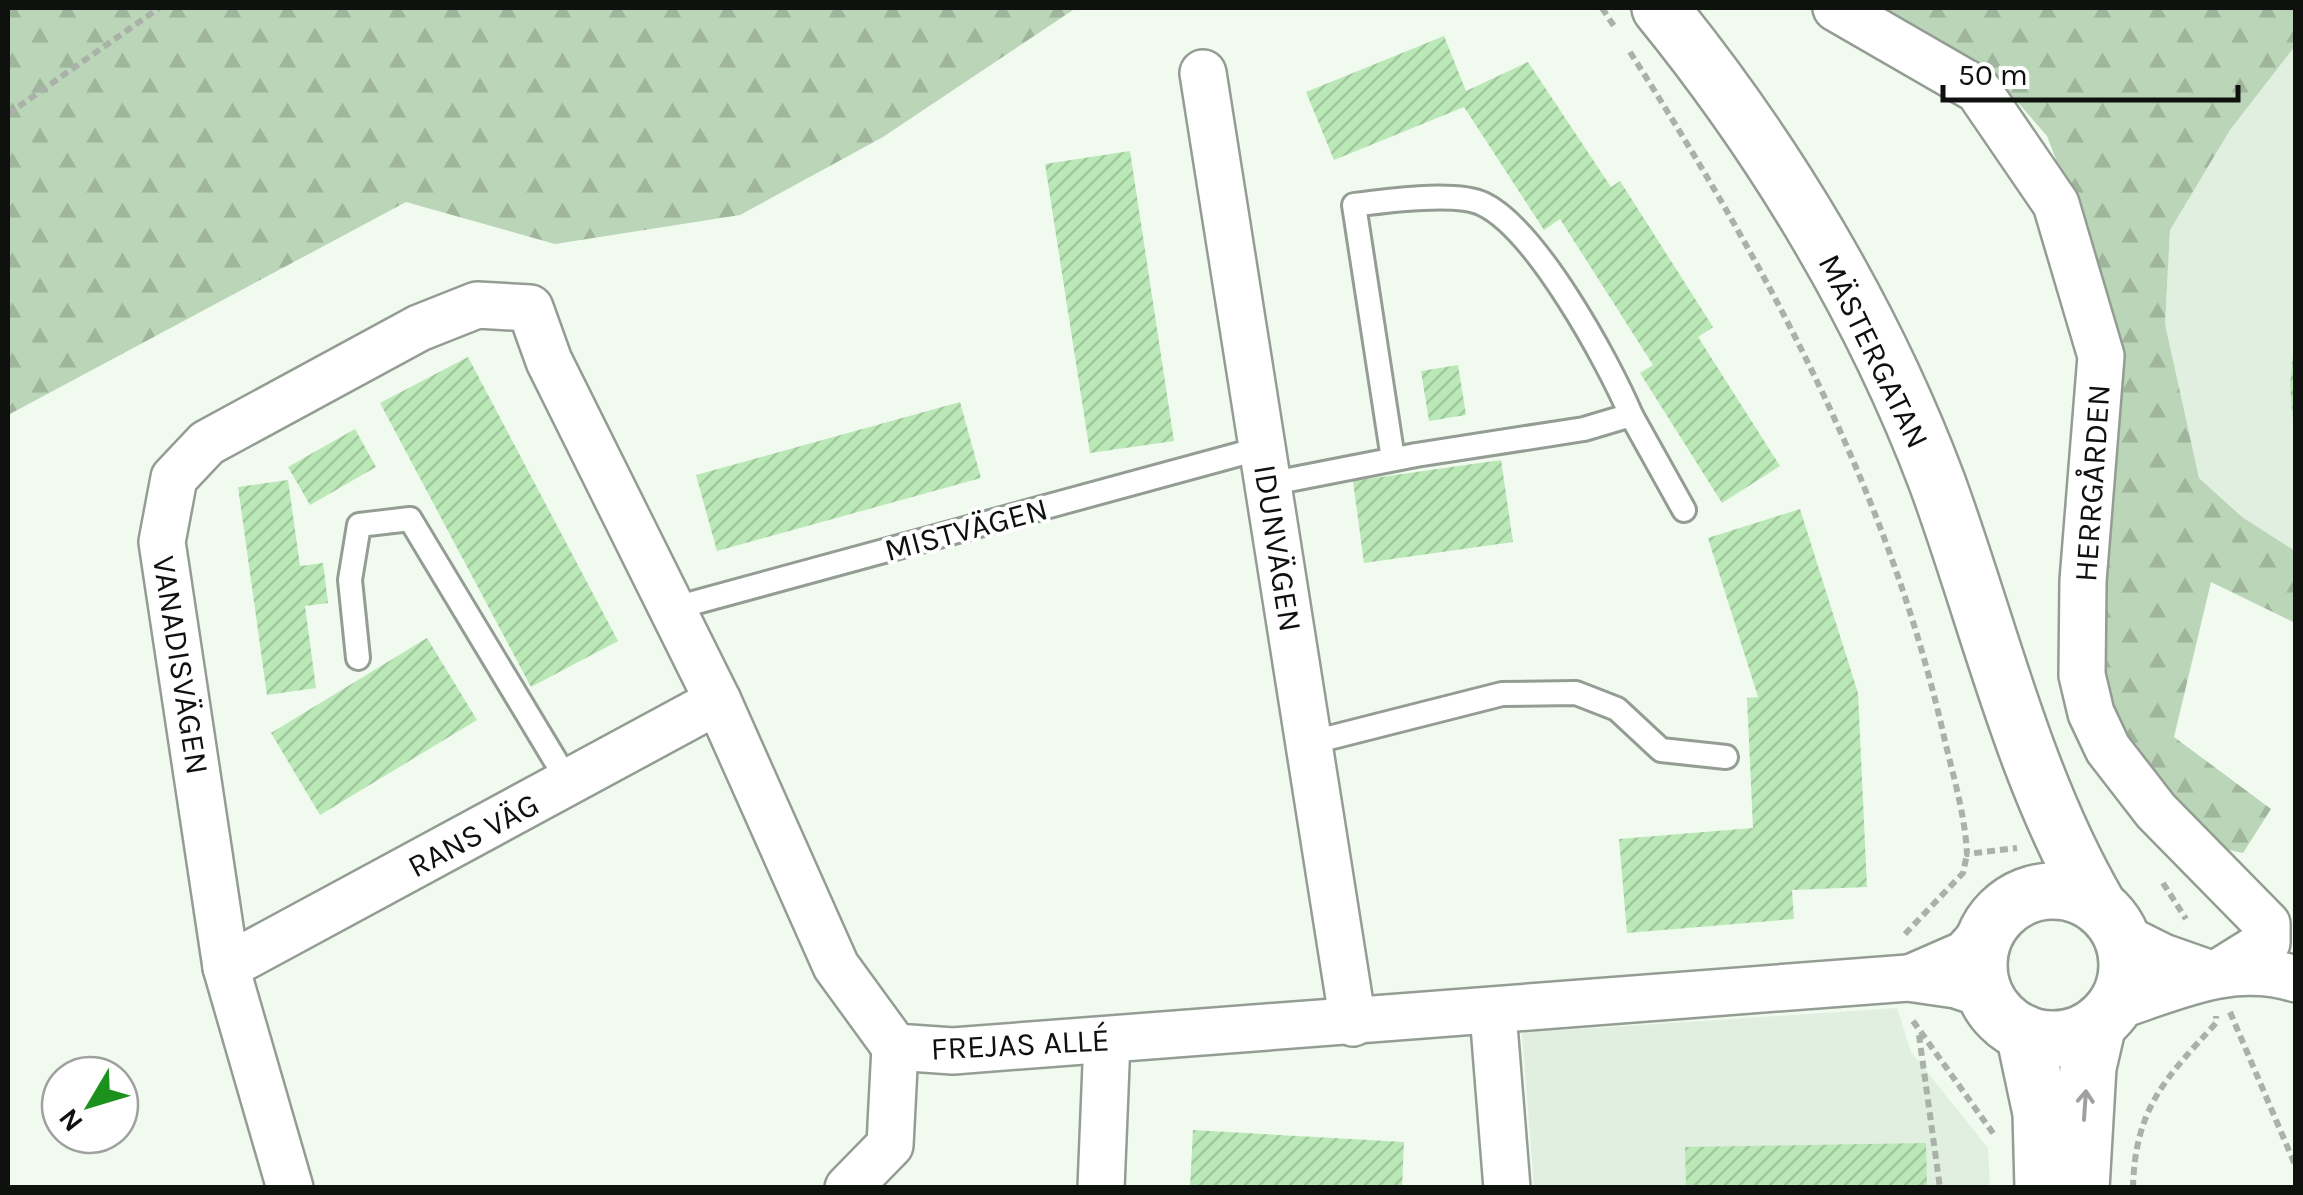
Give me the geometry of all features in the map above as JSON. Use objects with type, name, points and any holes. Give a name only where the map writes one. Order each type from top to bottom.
[{"type":"main road","name":"MÄSTERGATAN","points":[[1660,8],[1705,63],[1801,210],[1886,364],[1968,567],[2019,730],[2060,840],[2110,921],[2128,972],[2106,1015],[2088,1067],[2081,1188]]},
{"type":"main road","name":"MÄSTERGATAN","points":[[1986,995],[1979,972],[1981,948],[2002,914],[2024,848],[2019,730]]},
{"type":"main road","points":[[2002,914],[2050,890],[2075,894],[2110,921]]},
{"type":"main road","points":[[1986,995],[1998,1015],[2024,1033],[2063,1039],[2106,1015]]},
{"type":"main road","points":[[2024,1033],[2040,1098],[2043,1188]]},
{"type":"street","name":"HERRGÅRDEN","points":[[1836,8],[1978,90],[2056,204],[2101,356],[2084,580],[2082,675],[2090,714],[2108,749],[2156,810],[2267,924],[2266,942],[2214,975]]},
{"type":"street","name":"IDUNVÄGEN","points":[[1202,73],[1353,1023]]},
{"type":"street","name":"VANADISVÄGEN","points":[[290,1188],[226,967],[162,542],[174,478],[207,444],[419,328],[478,304],[530,308]]},
{"type":"street","name":"FREJAS ALLÉ","points":[[530,308],[550,362],[718,701],[836,966],[895,1047],[953,1052],[1908,978],[1956,985],[1986,995]]},
{"type":"street","name":"RANS VÄG","points":[[226,967],[718,701]]},
{"type":"street","name":"FREJAS ALLÉ","points":[[1908,978],[1965,954],[2002,914]]},
{"type":"street","points":[[2110,921],[2163,958],[2214,975]]},
{"type":"street","points":[[2106,1015],[2214,975],[2262,969],[2296,980]]},
{"type":"street","points":[[1493,1013],[1507,1188]]},
{"type":"street","points":[[1101,1188],[1106,1040]]},
{"type":"street","points":[[848,1188],[890,1146],[895,1047]]},
{"type":"lane","points":[[1393,459],[1354,205],[1404,197],[1482,204],[1532,247],[1606,356],[1631,415],[1684,510]]},
{"type":"lane","name":"MISTVÄGEN","points":[[670,609],[1265,466],[1393,459],[1584,429],[1631,415]]},
{"type":"lane","points":[[358,658],[350,580],[359,525],[410,518],[569,783]]},
{"type":"lane","points":[[1309,743],[1502,694],[1576,693],[1617,709],[1660,750],[1726,757]]},
{"type":"path","points":[[8,114],[159,8]]},
{"type":"path","points":[[1602,8],[1692,150],[1756,262],[1812,366],[1865,487],[1926,660],[1967,854],[2024,848]]},
{"type":"path","points":[[2156,873],[2175,899],[2214,975],[2296,1167]]},
{"type":"path","points":[[2133,1188],[2134,1161],[2150,1100],[2216,1024],[2214,975]]},
{"type":"path","points":[[1918,1034],[1940,1188]]},
{"type":"shaded area","points":[[2295,46],[2295,551],[2242,517],[2199,478],[2165,324],[2170,229],[2230,130]]},
{"type":"shaded area","points":[[1897,1008],[1911,1052],[1988,1148],[1990,1187],[1534,1187],[1522,1033]]},
{"type":"green space","points":[[8,8],[1076,8],[883,137],[740,215],[555,244],[406,202],[8,415]]},
{"type":"green space","points":[[1872,8],[2295,8],[2295,46],[2230,130],[2170,230],[2165,324],[2199,478],[2242,517],[2295,551],[2295,623],[2211,582],[2174,737],[2271,809],[2243,853],[2215,847],[2120,740],[2098,674],[2115,353],[2072,201],[2047,136],[2002,84]]},
{"type":"building","points":[[1444,36],[1466,91],[1528,62],[1611,187],[1620,181],[1713,327],[1698,337],[1780,466],[1722,503],[1640,373],[1653,365],[1560,219],[1544,230],[1464,107],[1334,160],[1306,92]]},
{"type":"building","points":[[1130,151],[1174,441],[1090,453],[1045,164]]},
{"type":"building","points":[[2293,353],[2296,422],[2290,385]]},
{"type":"building","points":[[468,357],[618,641],[531,687],[380,403]]},
{"type":"building","points":[[1458,365],[1466,415],[1429,421],[1421,371]]},
{"type":"building","points":[[960,402],[981,478],[717,551],[696,475]]},
{"type":"building","points":[[355,429],[376,467],[310,505],[288,467]]},
{"type":"building","points":[[1501,460],[1513,542],[1364,563],[1353,481]]},
{"type":"building","points":[[288,480],[300,566],[323,563],[328,603],[305,606],[316,688],[267,695],[238,487]]},
{"type":"building","points":[[1800,509],[1858,693],[1867,887],[1792,890],[1794,919],[1627,933],[1619,839],[1753,828],[1747,698],[1758,697],[1708,538]]},
{"type":"building","points":[[427,638],[477,720],[320,815],[271,733]]},
{"type":"building","points":[[1193,1130],[1404,1142],[1402,1188],[1190,1188]]},
{"type":"building","points":[[1926,1143],[1927,1188],[1686,1188],[1685,1147]]}]
